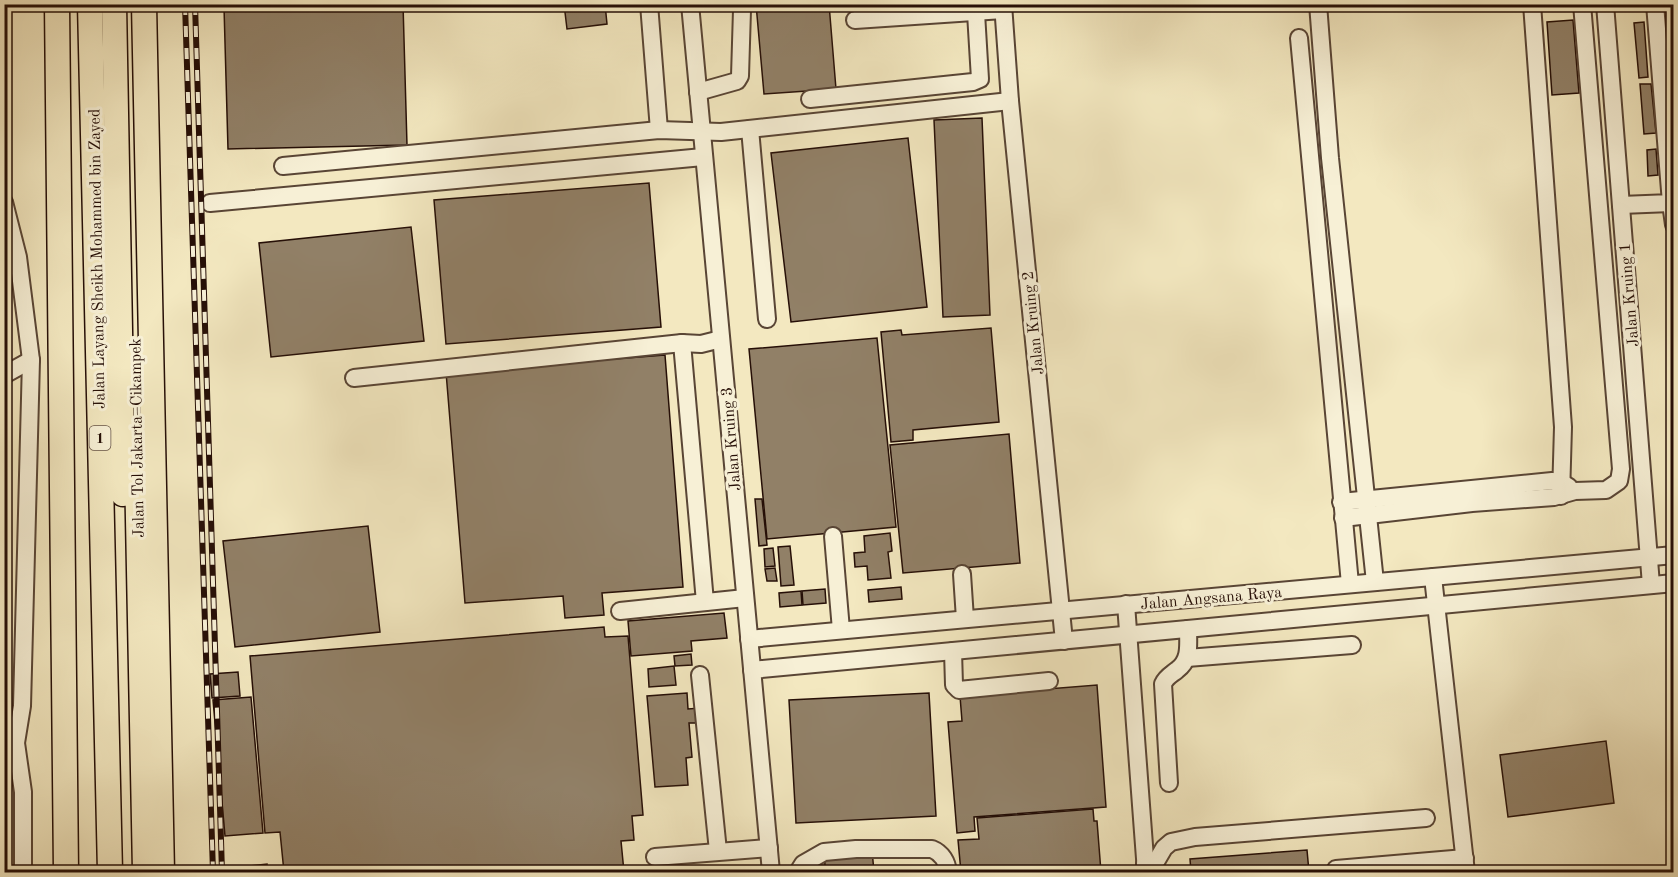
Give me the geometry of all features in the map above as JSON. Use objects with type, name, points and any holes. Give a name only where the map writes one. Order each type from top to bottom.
[{"type":"highway","points":[[57,4],[66,873]]},
{"type":"highway","name":"1","points":[[84,4],[98,873]]},
{"type":"highway","name":"Jalan Layang Sheikh Mohammed bin Zayed","points":[[90,4],[110,873]]},
{"type":"highway","name":"Jalan Layang Sheikh Mohammed bin Zayed","points":[[114,4],[129,873]]},
{"type":"highway","name":"Jalan Tol Jakarta–Cikampek","points":[[128,4],[145,873]]},
{"type":"highway","points":[[144,4],[162,873]]},
{"type":"street","points":[[649,4],[659,130]]},
{"type":"street","name":"Jalan Kruing 3","points":[[690,4],[771,873]]},
{"type":"street","points":[[698,92],[737,81],[740,76],[742,10],[745,4]]},
{"type":"street","points":[[1318,4],[1330,158],[1375,582]]},
{"type":"street","points":[[1532,4],[1566,489]]},
{"type":"street","points":[[1342,510],[1471,496],[1552,481],[1566,489],[1606,489],[1615,485],[1621,476],[1582,4]]},
{"type":"street","name":"Jalan Kruing 1","points":[[1605,4],[1651,585]]},
{"type":"street","points":[[1654,4],[1674,225]]},
{"type":"street","points":[[855,20],[976,13],[1003,7]]},
{"type":"street","name":"Jalan Kruing 2","points":[[1003,7],[1010,101],[1064,641]]},
{"type":"street","points":[[810,99],[973,82],[980,79],[976,13]]},
{"type":"street","points":[[1299,39],[1350,584]]},
{"type":"street","points":[[283,166],[659,130],[701,132],[750,129],[1010,101]]},
{"type":"street","points":[[750,129],[767,319]]},
{"type":"street","points":[[210,203],[703,157]]},
{"type":"street","points":[[1310,160],[1330,158]]},
{"type":"street","points":[[4,202],[18,257],[31,360],[22,706],[16,743],[23,792],[23,873]]},
{"type":"street","points":[[1621,205],[1671,203]]},
{"type":"street","points":[[1316,231],[1338,229]]},
{"type":"street","points":[[354,378],[682,343],[701,344],[721,339]]},
{"type":"street","points":[[682,343],[705,602]]},
{"type":"street","points":[[4,375],[31,360]]},
{"type":"street","points":[[833,536],[841,630]]},
{"type":"street","name":"Jalan Angsana Raya","points":[[749,639],[1674,555]]},
{"type":"street","points":[[962,574],[965,619]]},
{"type":"street","points":[[1336,869],[1466,865],[1433,577]]},
{"type":"street","name":"Jalan Angsana Raya","points":[[752,670],[1674,583]]},
{"type":"street","points":[[620,611],[745,598]]},
{"type":"street","points":[[1126,604],[1130,634],[1145,868]]},
{"type":"street","points":[[1169,783],[1163,684],[1187,658],[1188,629]]},
{"type":"street","points":[[1187,658],[1352,645]]},
{"type":"street","points":[[953,651],[954,685],[958,690],[1049,681]]},
{"type":"street","points":[[700,675],[718,851]]},
{"type":"street","points":[[1145,868],[1157,860],[1164,848],[1171,842],[1195,837],[1426,819]]},
{"type":"street","points":[[655,857],[769,848]]},
{"type":"street","points":[[798,873],[803,864],[824,852],[856,849],[932,849],[941,854],[948,873]]},
{"type":"building","points":[[403,4],[407,145],[228,149],[224,7]]},
{"type":"building","points":[[564,4],[605,4],[607,24],[567,29]]},
{"type":"building","points":[[756,4],[829,4],[836,89],[764,94]]},
{"type":"building","points":[[1573,20],[1579,93],[1552,95],[1547,22]]},
{"type":"building","points":[[1644,22],[1648,77],[1639,78],[1634,23]]},
{"type":"building","points":[[1640,84],[1651,84],[1656,133],[1644,134]]},
{"type":"building","points":[[982,118],[990,315],[943,317],[934,120]]},
{"type":"building","points":[[908,138],[927,307],[791,322],[771,153]]},
{"type":"building","points":[[1656,149],[1658,175],[1648,176],[1647,150]]},
{"type":"building","points":[[649,183],[661,327],[446,344],[434,200]]},
{"type":"building","points":[[411,227],[424,341],[271,357],[259,243]]},
{"type":"building","points":[[991,328],[999,422],[913,430],[913,440],[891,442],[881,332],[901,330],[902,335]]},
{"type":"building","points":[[877,338],[896,527],[767,539],[749,349]]},
{"type":"building","points":[[665,355],[683,587],[602,593],[604,615],[565,618],[563,596],[465,603],[446,372]]},
{"type":"building","points":[[1009,434],[1020,563],[903,573],[890,445]]},
{"type":"building","points":[[755,499],[762,499],[767,545],[759,546]]},
{"type":"building","points":[[368,526],[380,632],[235,647],[223,541]]},
{"type":"building","points":[[890,533],[892,551],[888,552],[891,578],[868,580],[867,566],[855,567],[854,553],[865,552],[864,536]]},
{"type":"building","points":[[790,546],[794,585],[781,586],[778,547]]},
{"type":"building","points":[[773,548],[775,566],[765,567],[764,549]]},
{"type":"building","points":[[775,568],[777,581],[767,581],[765,569]]},
{"type":"building","points":[[901,587],[902,599],[869,602],[868,590]]},
{"type":"building","points":[[825,589],[826,603],[803,605],[802,591]]},
{"type":"building","points":[[801,591],[802,605],[780,607],[779,593]]},
{"type":"building","points":[[724,613],[727,638],[691,641],[692,651],[631,656],[628,621]]},
{"type":"building","points":[[604,627],[605,637],[628,636],[643,815],[632,816],[634,840],[621,841],[624,872],[284,872],[280,832],[265,833],[250,656]]},
{"type":"building","points":[[691,654],[692,665],[675,666],[674,656]]},
{"type":"building","points":[[674,666],[676,685],[649,687],[648,669]]},
{"type":"building","points":[[238,672],[240,696],[212,698],[210,674]]},
{"type":"building","points":[[1097,685],[1106,807],[974,817],[975,831],[957,833],[948,722],[962,721],[960,696]]},
{"type":"building","points":[[687,693],[688,709],[700,708],[701,723],[689,723],[692,757],[686,758],[688,785],[655,787],[647,696]]},
{"type":"building","points":[[929,693],[936,816],[796,823],[789,700]]},
{"type":"building","points":[[251,697],[263,833],[225,836],[213,700]]},
{"type":"building","points":[[1606,741],[1614,803],[1508,817],[1500,755]]},
{"type":"building","points":[[1093,809],[1094,821],[1097,821],[1101,872],[961,872],[958,840],[979,839],[977,818]]},
{"type":"building","points":[[872,850],[874,872],[808,872],[808,866],[825,865],[824,854]]},
{"type":"building","points":[[1307,850],[1309,872],[1191,872],[1190,859]]},
{"type":"building","points":[[267,864],[267,872],[251,872],[250,866]]},
{"type":"building","points":[[943,868],[943,872],[887,872]]},
{"type":"railway","points":[[185,4],[213,872]]},
{"type":"railway","points":[[195,4],[222,872]]}]
